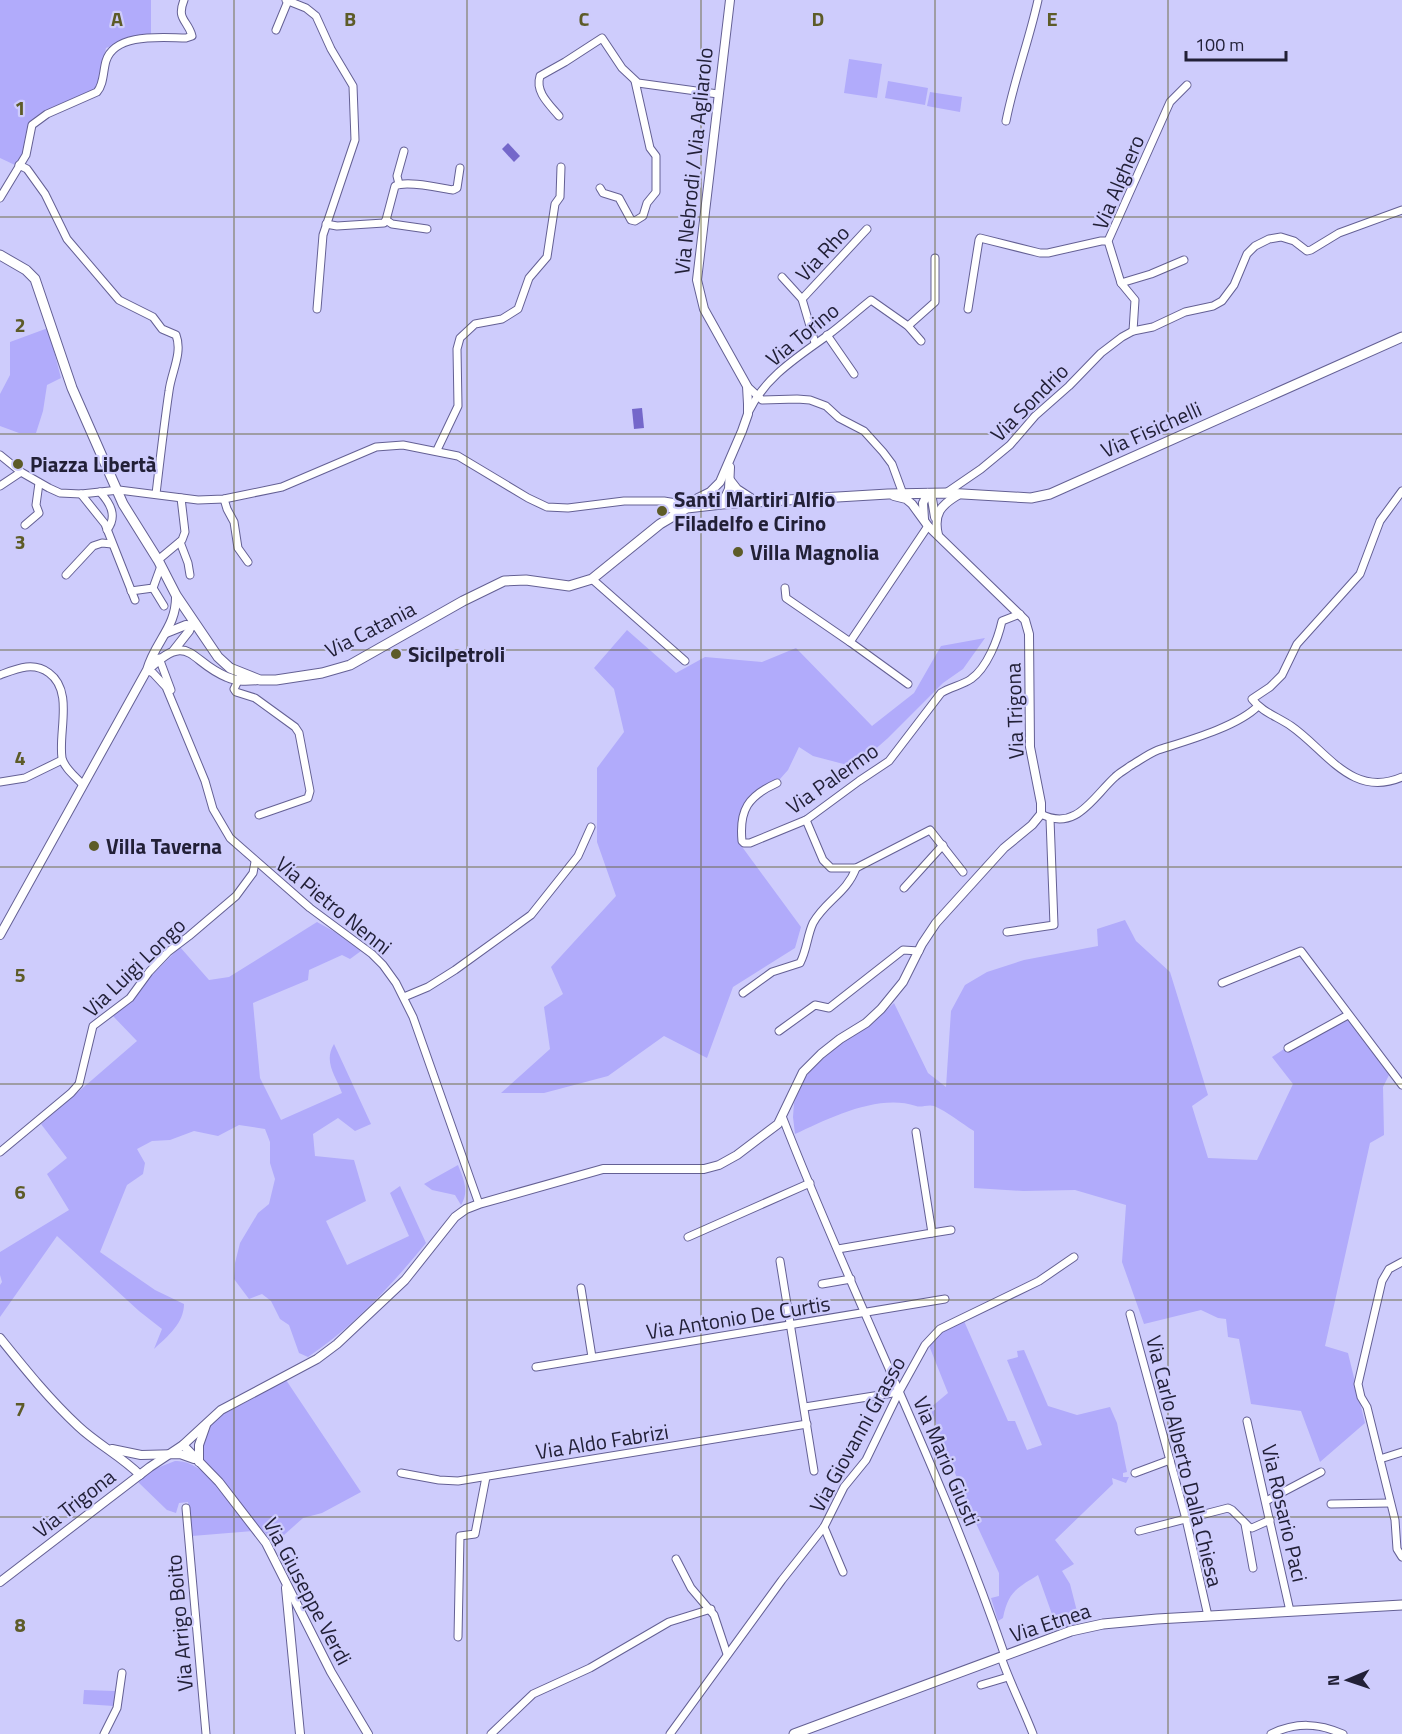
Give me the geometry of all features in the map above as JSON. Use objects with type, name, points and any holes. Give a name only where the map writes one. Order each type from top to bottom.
[{"type":"main road","name":"Via Catania","points":[[0,255],[26,270],[35,279],[72,388],[119,490],[123,504],[160,563],[194,624],[218,657],[240,678],[276,680],[322,673],[350,665],[463,601],[504,581],[526,580],[569,586],[592,579],[681,508],[695,503],[722,504],[903,494]]},
{"type":"main road","name":"Via Fisichelli","points":[[903,494],[946,493],[1031,498],[1050,494],[1402,337]]},
{"type":"main road","name":"Via Etnea","points":[[794,1734],[1081,1628],[1208,1616],[1402,1605]]},
{"type":"street","points":[[0,198],[26,155],[32,125],[47,114],[97,92],[111,52],[139,37],[186,38],[192,36],[192,32],[181,18],[181,7],[184,0]]},
{"type":"street","points":[[276,30],[287,0],[306,8],[316,16],[331,49],[353,86],[356,140],[326,224],[320,258],[317,309]]},
{"type":"street","name":"Via Nebrodi / Via Agliarolo","points":[[730,0],[697,280],[704,309],[747,386]]},
{"type":"street","points":[[1006,121],[1013,84],[1026,49],[1038,0]]},
{"type":"street","points":[[559,116],[540,92],[538,84],[540,76],[602,38],[622,68],[635,81],[643,85],[718,94]]},
{"type":"street","points":[[600,188],[603,193],[619,198],[631,220],[636,221],[643,216],[647,203],[656,192],[656,156],[650,148],[635,81]]},
{"type":"street","name":"Via Alghero","points":[[1133,331],[1136,300],[1121,283],[1108,241],[1170,102],[1187,85]]},
{"type":"street","points":[[399,184],[397,176],[404,151]]},
{"type":"street","points":[[19,165],[27,169],[45,194],[67,239],[119,300],[153,317],[162,329],[176,335],[178,339],[177,356],[169,387],[156,494]]},
{"type":"street","points":[[437,450],[458,406],[457,349],[460,338],[475,324],[502,319],[518,309],[529,278],[547,256],[552,214],[560,196],[561,167]]},
{"type":"street","points":[[326,224],[337,226],[384,223],[395,186],[399,184],[453,190],[457,188],[460,168]]},
{"type":"street","name":"Via Sondrio","points":[[946,493],[1010,445],[1035,416],[1101,353],[1122,337],[1133,331],[1149,329],[1185,312],[1218,304],[1234,285],[1247,254],[1255,246],[1269,239],[1281,237],[1290,239],[1307,251],[1339,233],[1402,210]]},
{"type":"street","points":[[386,220],[392,224],[427,229]]},
{"type":"street","name":"Via Rho","points":[[802,299],[867,230]]},
{"type":"street","points":[[968,309],[980,238],[1040,253],[1108,241]]},
{"type":"street","points":[[921,341],[908,326],[935,302],[935,258]]},
{"type":"street","points":[[1121,283],[1152,274],[1184,260]]},
{"type":"street","points":[[782,277],[802,299],[815,343]]},
{"type":"street","name":"Via Torino","points":[[748,414],[756,396],[788,362],[871,300],[908,326]]},
{"type":"street","points":[[827,335],[854,374]]},
{"type":"street","points":[[747,386],[762,400],[810,400],[826,406],[839,418],[864,431],[892,464],[903,494]]},
{"type":"street","points":[[665,504],[695,503],[720,482],[748,414],[747,386]]},
{"type":"street","points":[[2,460],[60,493],[81,494],[119,490],[198,500],[224,499],[299,482],[376,447],[396,444],[437,450],[466,459],[528,498],[547,507],[568,508],[612,502],[654,502],[681,508]]},
{"type":"street","points":[[722,504],[729,489],[732,456]]},
{"type":"street","points":[[0,486],[21,472]]},
{"type":"street","points":[[729,479],[737,489],[757,502]]},
{"type":"street","points":[[720,482],[722,504]]},
{"type":"street","points":[[26,525],[39,513],[36,505],[39,483]]},
{"type":"street","points":[[1402,491],[1380,521],[1360,574],[1297,645],[1282,675],[1270,687],[1252,699],[1258,706],[1292,726],[1349,775],[1380,784],[1402,777]]},
{"type":"street","points":[[100,492],[110,503],[112,517],[107,530]]},
{"type":"street","points":[[850,642],[926,524],[923,503],[928,493],[932,499],[938,535]]},
{"type":"street","points":[[81,494],[105,524],[135,600]]},
{"type":"street","name":"Via Trigona","points":[[888,494],[906,499],[912,504],[926,524],[1025,620],[1029,634],[1030,747],[1041,814]]},
{"type":"street","points":[[935,517],[939,509],[958,495]]},
{"type":"street","points":[[164,606],[153,588],[160,563],[180,542],[185,532],[181,498]]},
{"type":"street","points":[[224,499],[234,522],[238,548],[248,562]]},
{"type":"street","points":[[665,504],[668,518]]},
{"type":"street","points":[[180,542],[190,575]]},
{"type":"street","points":[[66,574],[93,546],[102,543],[112,544]]},
{"type":"street","points":[[592,579],[685,661]]},
{"type":"street","points":[[132,591],[153,588]]},
{"type":"street","points":[[785,588],[786,598],[908,684]]},
{"type":"street","points":[[147,670],[150,658],[175,614],[176,595]]},
{"type":"street","name":"Via Palermo","points":[[777,783],[757,794],[745,810],[740,822],[744,843],[750,843],[806,820],[889,761],[941,693],[971,679],[994,647],[1002,621],[1020,614]]},
{"type":"street","points":[[166,633],[177,627],[194,624]]},
{"type":"street","points":[[0,935],[147,670],[159,658],[174,650],[194,624]]},
{"type":"street","points":[[174,650],[190,652],[225,677],[240,678],[234,689],[236,692],[255,698],[265,705],[295,728],[302,741],[310,791],[308,798],[259,815]]},
{"type":"street","points":[[159,658],[177,710]]},
{"type":"street","points":[[0,675],[21,667],[38,667],[52,675],[58,682],[63,706],[63,760],[82,784]]},
{"type":"street","points":[[147,670],[166,687],[177,710]]},
{"type":"street","points":[[782,1116],[802,1072],[821,1054],[866,1023],[881,1009],[903,982],[936,923],[1004,848],[1032,825],[1041,814],[1050,819],[1081,813],[1116,775],[1145,757],[1226,725],[1258,706]]},
{"type":"street","name":"Via Pietro Nenni","points":[[177,710],[218,820],[230,838],[310,908],[372,954],[383,965],[404,998],[479,1204]]},
{"type":"street","points":[[0,782],[25,778],[63,760]]},
{"type":"street","points":[[1007,932],[1054,925],[1050,819]]},
{"type":"street","points":[[806,820],[827,865],[836,869],[856,868],[930,830],[963,872]]},
{"type":"street","points":[[404,998],[428,987],[455,970],[531,915],[578,856],[591,827]]},
{"type":"street","points":[[904,888],[943,845]]},
{"type":"street","name":"Via Luigi Longo","points":[[0,1152],[79,1084],[93,1026],[130,998],[168,952],[236,896],[253,873],[255,862]]},
{"type":"street","points":[[743,993],[772,972],[800,963],[814,922],[852,880],[856,868]]},
{"type":"street","points":[[779,1030],[815,1005],[829,1008],[903,950],[919,951]]},
{"type":"street","points":[[1222,983],[1301,951],[1402,1085]]},
{"type":"street","points":[[1288,1048],[1348,1015]]},
{"type":"street","name":"Via Trigona","points":[[0,1582],[150,1467],[183,1445],[221,1410],[317,1359],[337,1344],[405,1280],[455,1217],[479,1204],[603,1169],[704,1169],[719,1165],[767,1133],[778,1124],[782,1116]]},
{"type":"street","name":"Via Mario Giusti","points":[[782,1116],[984,1593],[1008,1677],[1020,1698],[1033,1734]]},
{"type":"street","points":[[916,1132],[932,1233]]},
{"type":"street","points":[[688,1237],[810,1183]]},
{"type":"street","points":[[838,1249],[951,1230]]},
{"type":"street","name":"Via Giovanni Grasso","points":[[670,1734],[782,1580],[824,1527],[844,1487],[866,1460],[899,1392],[926,1345],[940,1329],[1039,1281],[1074,1257]]},
{"type":"street","points":[[780,1261],[814,1471]]},
{"type":"street","points":[[1402,1262],[1389,1269],[1382,1281],[1358,1378],[1395,1520],[1397,1549],[1402,1557]]},
{"type":"street","points":[[822,1284],[851,1279]]},
{"type":"street","points":[[581,1288],[592,1358]]},
{"type":"street","name":"Via Antonio De Curtis","points":[[536,1366],[945,1299]]},
{"type":"street","name":"Via Carlo Alberto Dalla Chiesa","points":[[1130,1314],[1186,1519],[1208,1616]]},
{"type":"street","points":[[0,1338],[52,1402],[98,1443],[124,1460],[140,1475]]},
{"type":"street","points":[[805,1407],[899,1392]]},
{"type":"street","points":[[98,1443],[122,1452],[141,1455],[171,1453],[184,1455],[200,1462],[200,1444],[208,1420]]},
{"type":"street","name":"Via Rosario Paci","points":[[1247,1421],[1290,1611]]},
{"type":"street","name":"Via Aldo Fabrizi","points":[[402,1473],[449,1482],[807,1424]]},
{"type":"street","name":"Via Giuseppe Verdi","points":[[183,1445],[219,1482],[266,1543],[285,1581],[290,1598],[340,1689],[368,1734]]},
{"type":"street","points":[[1380,1459],[1402,1452]]},
{"type":"street","points":[[141,1455],[150,1467]]},
{"type":"street","points":[[124,1460],[150,1467]]},
{"type":"street","points":[[1135,1473],[1170,1460]]},
{"type":"street","points":[[1266,1501],[1321,1472]]},
{"type":"street","points":[[458,1637],[460,1536],[475,1534],[486,1477]]},
{"type":"street","points":[[1331,1504],[1390,1503]]},
{"type":"street","name":"Via Arrigo Boito","points":[[186,1508],[206,1734]]},
{"type":"street","points":[[1139,1531],[1228,1508],[1252,1528],[1270,1520]]},
{"type":"street","points":[[1245,1524],[1253,1568]]},
{"type":"street","points":[[824,1527],[843,1572]]},
{"type":"street","points":[[676,1559],[691,1588],[711,1609],[727,1654]]},
{"type":"street","points":[[290,1598],[300,1734]]},
{"type":"street","points":[[491,1734],[533,1694],[584,1671],[669,1622],[711,1609]]},
{"type":"street","points":[[104,1734],[117,1708],[122,1673]]},
{"type":"street","points":[[981,1685],[1008,1677]]},
{"type":"street","points":[[1271,1734],[1288,1726],[1311,1725],[1343,1734]]},
{"type":"shaded area","points":[[0,0],[151,0],[151,34],[139,35],[106,48],[97,88],[42,114],[30,126],[24,154],[15,165],[0,158]]},
{"type":"shaded area","points":[[849,59],[882,64],[877,98],[844,93]]},
{"type":"shaded area","points":[[888,81],[928,88],[925,105],[885,98]]},
{"type":"shaded area","points":[[930,92],[962,97],[960,112],[927,106]]},
{"type":"shaded area","points":[[508,143],[520,156],[514,162],[502,149]]},
{"type":"shaded area","points":[[48,328],[61,378],[47,385],[43,411],[36,433],[19,433],[0,426],[0,394],[10,375],[10,342]]},
{"type":"shaded area","points":[[642,408],[644,428],[634,429],[632,409]]},
{"type":"shaded area","points":[[627,630],[676,673],[705,657],[762,662],[796,648],[872,726],[914,693],[941,646],[985,638],[963,669],[943,683],[888,738],[855,767],[813,756],[799,747],[788,770],[780,779],[765,786],[743,809],[738,821],[740,844],[801,927],[795,948],[733,987],[707,1058],[664,1036],[608,1076],[544,1093],[501,1093],[550,1049],[544,1007],[563,994],[551,967],[616,896],[597,842],[597,768],[624,732],[614,689],[594,668]]},
{"type":"shaded area","points":[[1125,920],[1136,941],[1170,972],[1208,1095],[1192,1106],[1208,1158],[1257,1160],[1293,1084],[1272,1057],[1284,1049],[1286,1052],[1348,1020],[1389,1075],[1383,1087],[1384,1135],[1370,1143],[1325,1346],[1348,1353],[1365,1423],[1320,1462],[1301,1411],[1251,1404],[1239,1339],[1228,1337],[1226,1319],[1201,1310],[1144,1324],[1122,1262],[1126,1205],[1075,1190],[1023,1191],[974,1188],[974,1131],[934,1106],[902,1103],[870,1105],[838,1115],[795,1134],[794,1103],[804,1079],[841,1043],[873,1023],[894,1003],[928,1073],[946,1087],[951,1011],[965,985],[987,972],[1024,960],[1098,946],[1097,929]]},
{"type":"shaded area","points":[[317,922],[361,951],[350,959],[342,955],[309,970],[308,980],[253,1003],[260,1078],[281,1120],[342,1093],[330,1063],[334,1044],[371,1124],[355,1131],[338,1118],[313,1134],[315,1156],[354,1160],[366,1201],[326,1221],[347,1265],[409,1236],[390,1193],[400,1186],[426,1243],[386,1290],[341,1332],[308,1357],[299,1353],[289,1325],[280,1319],[271,1301],[262,1294],[249,1299],[234,1279],[240,1243],[258,1213],[269,1204],[275,1179],[270,1163],[270,1142],[265,1129],[239,1125],[218,1136],[194,1131],[170,1140],[152,1141],[137,1149],[145,1163],[143,1174],[127,1185],[100,1252],[155,1290],[184,1304],[178,1323],[165,1339],[154,1349],[162,1329],[57,1236],[0,1317],[0,1285],[2,1282],[0,1252],[69,1210],[47,1174],[67,1158],[41,1124],[137,1041],[112,1015],[180,947],[209,980],[229,977]]},
{"type":"shaded area","points":[[458,1165],[465,1190],[461,1205],[455,1195],[432,1190],[424,1184]]},
{"type":"shaded area","points":[[964,1321],[1008,1421],[1015,1421],[1027,1450],[1042,1445],[1007,1360],[1018,1357],[1017,1351],[1024,1350],[1048,1406],[1077,1415],[1110,1407],[1117,1423],[1127,1472],[1123,1473],[1123,1477],[1129,1477],[1126,1483],[1112,1478],[1113,1484],[1055,1540],[1074,1564],[1062,1571],[1070,1584],[1080,1623],[1058,1631],[1038,1575],[1014,1592],[1003,1618],[998,1621],[991,1598],[999,1596],[999,1573],[967,1504],[930,1408],[948,1393],[928,1343],[939,1332]]},
{"type":"shaded area","points":[[286,1380],[361,1492],[322,1513],[303,1518],[275,1543],[206,1465],[202,1448],[209,1427],[215,1419]]},
{"type":"shaded area","points":[[175,1461],[187,1463],[209,1476],[253,1531],[192,1536],[188,1502],[179,1503],[176,1513],[167,1510],[138,1482],[152,1470]]},
{"type":"shaded area","points":[[84,1690],[115,1691],[114,1706],[83,1704]]},
{"type":"place","name":"Piazza Libertà","points":[[18,464]]},
{"type":"place","name":"Santi Martiri Alfio Filadelfo e Cirino","points":[[662,511]]},
{"type":"place","name":"Villa Magnolia","points":[[738,552]]},
{"type":"place","name":"Sicilpetroli","points":[[396,654]]},
{"type":"place","name":"Villa Taverna","points":[[94,846]]}]
